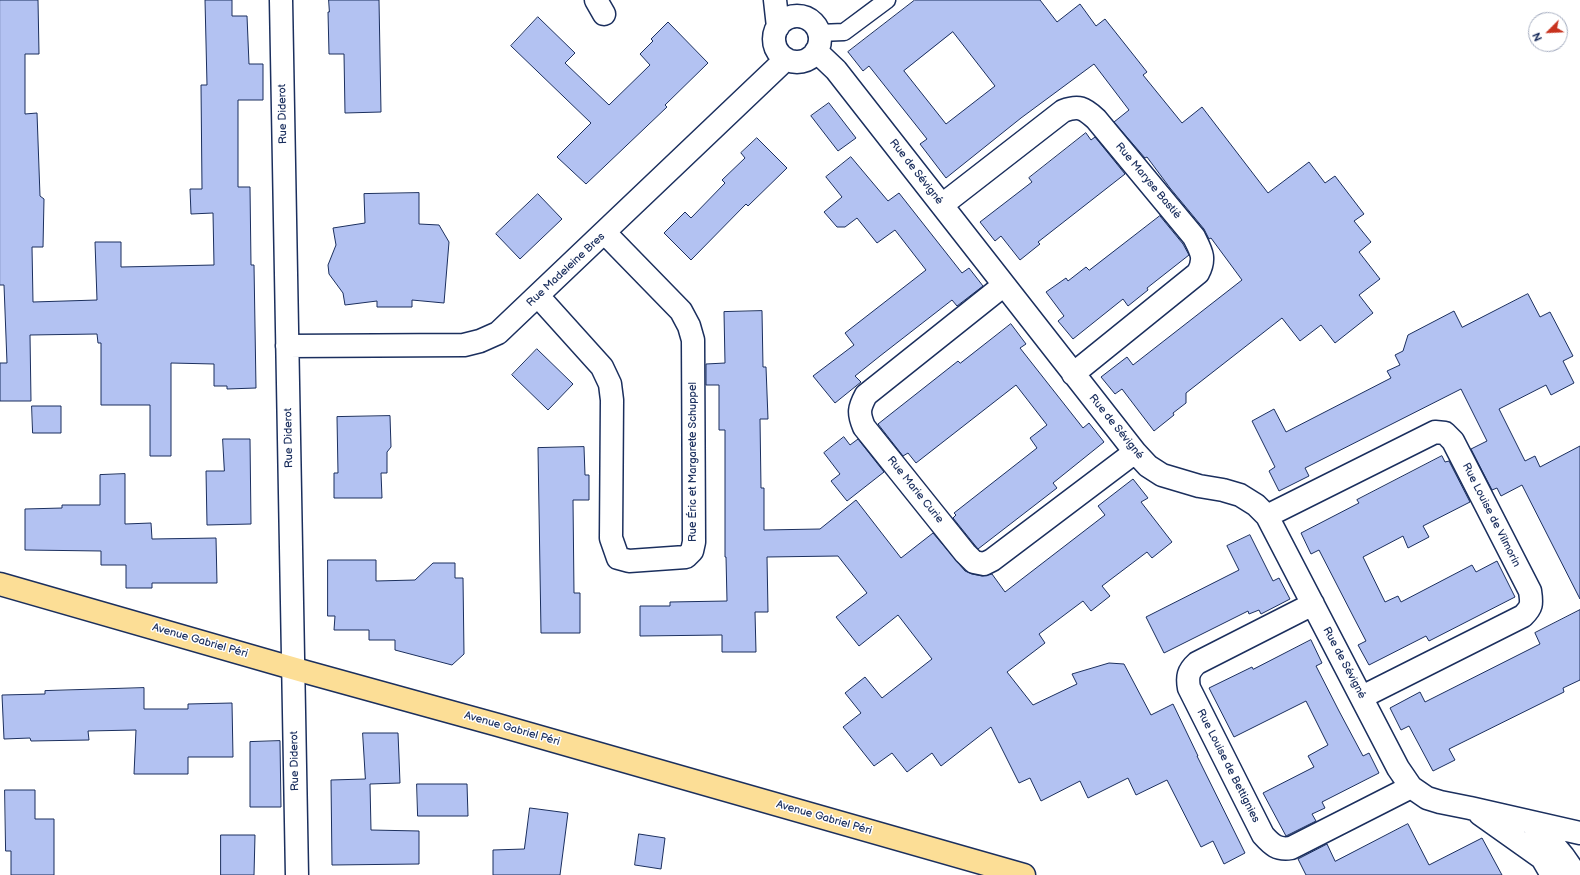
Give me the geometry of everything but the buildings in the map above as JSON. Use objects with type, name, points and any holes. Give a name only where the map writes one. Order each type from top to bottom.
[{"type":"main road","name":"Avenue Gabriel Péri","points":[[0,584],[1024,875]]},
{"type":"street","name":"Rue Diderot","points":[[281,0],[297,875]]},
{"type":"street","points":[[775,0],[778,27]]},
{"type":"street","points":[[800,16],[812,22],[817,42],[812,56],[806,60],[793,61],[781,56],[775,45],[775,32],[787,18],[800,16]]},
{"type":"street","name":"Rue de Sévigné","points":[[817,42],[821,54],[836,70],[1073,374],[1135,452],[1148,466],[1162,475],[1199,486],[1223,490],[1240,495],[1256,505],[1267,516],[1401,773],[1411,786],[1427,798],[1440,802],[1580,833]]},
{"type":"street","name":"Rue Madeleine Bres","points":[[287,346],[464,346],[498,333],[605,233],[786,59]]},
{"type":"street","name":"Rue Maryse Bastié","points":[[942,205],[1063,111],[1074,107],[1085,110],[1096,119],[1194,237],[1202,253],[1203,265],[1198,273],[1073,374]]},
{"type":"street","name":"Rue Éric et Margarete Schuppel","points":[[538,296],[602,367],[610,384],[612,400],[611,538],[618,558],[629,561],[686,557],[692,551],[694,542],[693,340],[689,326],[681,311],[605,233]]},
{"type":"street","name":"Rue Marie Curie","points":[[1004,285],[866,395],[860,405],[859,416],[864,427],[965,553],[974,562],[984,564],[992,560],[1135,452]]},
{"type":"street","name":"Rue Louise de Vilmorin","points":[[1267,516],[1435,432],[1445,433],[1456,448],[1530,591],[1532,602],[1528,610],[1522,616],[1362,697]]},
{"type":"street","name":"Rue Louise de Bettignies","points":[[1313,604],[1198,663],[1190,669],[1187,679],[1188,688],[1263,835],[1271,844],[1282,850],[1291,848],[1411,786]]},
{"type":"street","name":"Rue de Sévigné","points":[[1470,808],[1542,858],[1552,875]]},
{"type":"street","name":"Rue de Sévigné","points":[[1529,821],[1546,836],[1564,856],[1576,873]]},
{"type":"lane","points":[[817,42],[844,32],[887,0]]}]
